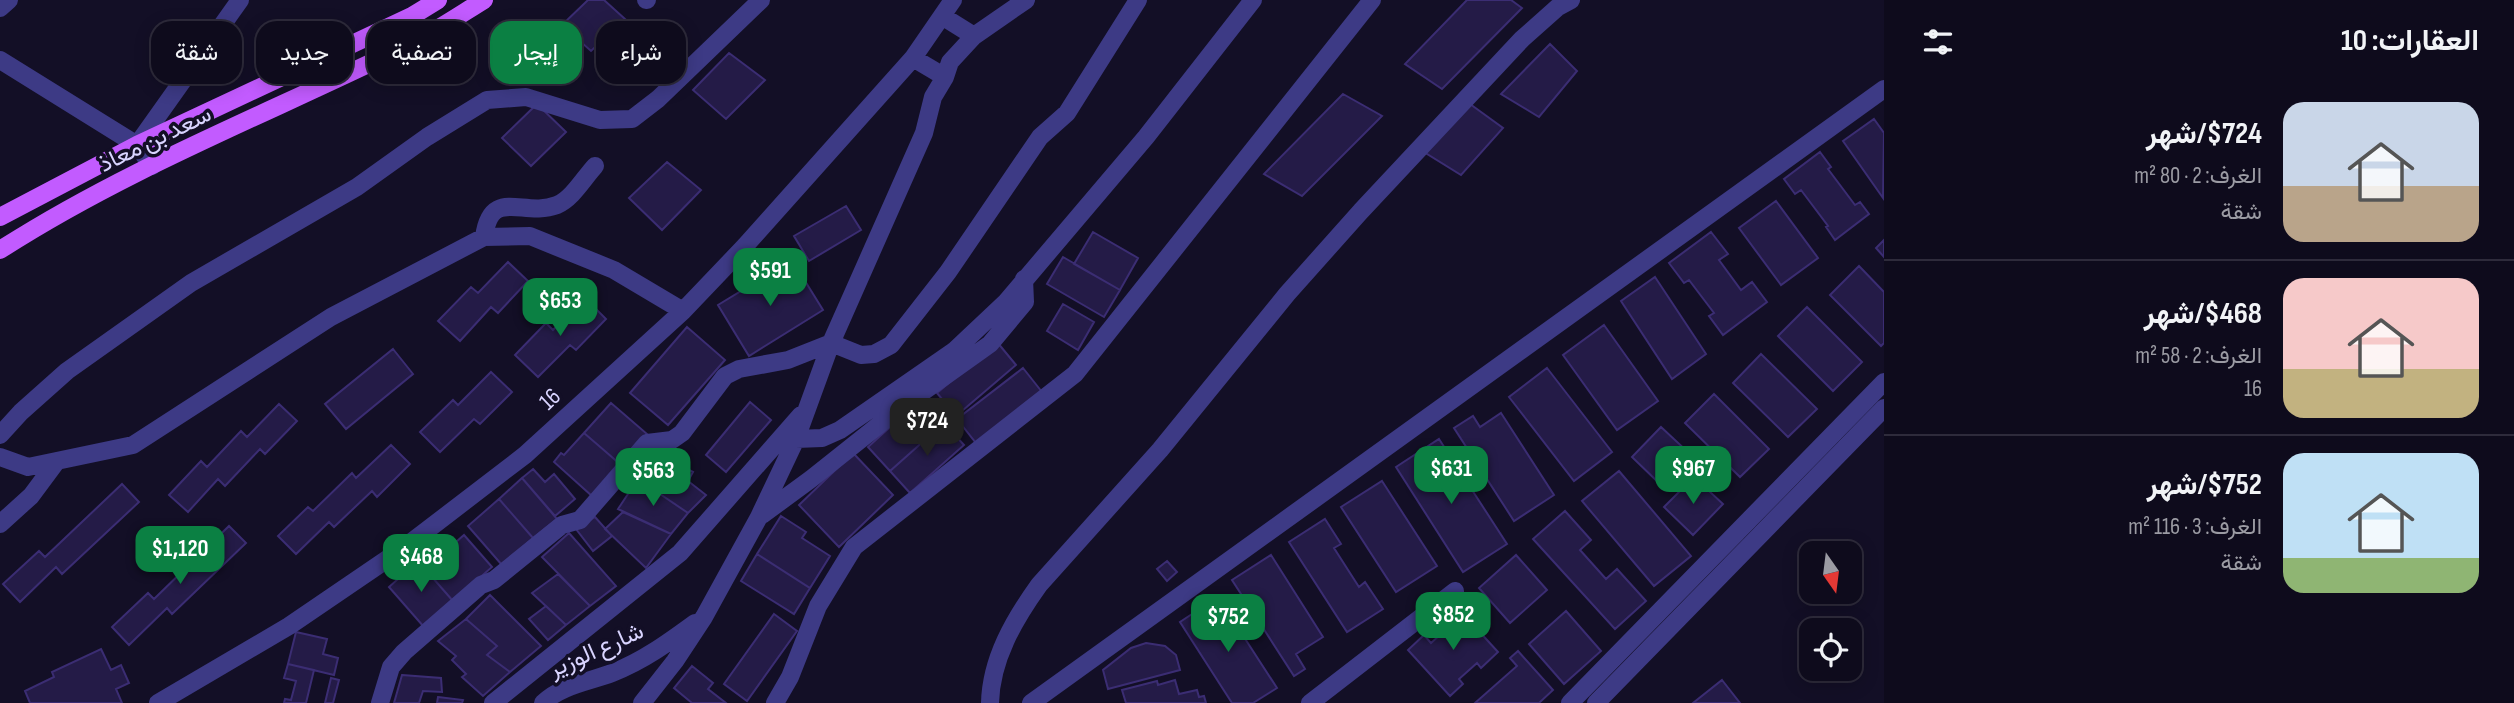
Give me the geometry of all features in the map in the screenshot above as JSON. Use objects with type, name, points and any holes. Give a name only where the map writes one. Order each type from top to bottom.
[{"type":"main road","name":"سعد بن معاذ","points":[[0,217],[137,145],[412,16],[438,0]]},
{"type":"main road","name":"سعد بن معاذ","points":[[0,250],[29,231],[152,166],[422,37],[484,0]]},
{"type":"street","points":[[0,8],[9,0]]},
{"type":"street","points":[[137,145],[240,0]]},
{"type":"street","points":[[0,435],[21,412],[67,371],[191,283],[357,187],[427,137],[487,100],[526,97],[600,120],[632,119],[658,99],[761,0]]},
{"type":"street","name":"16","points":[[158,703],[289,626],[405,547],[525,455],[683,311],[797,189],[913,58],[953,0]]},
{"type":"street","points":[[642,703],[675,661],[704,617],[759,517],[796,439],[831,343],[924,133],[933,97],[950,62],[974,36],[1026,0]]},
{"type":"street","points":[[380,703],[391,667],[404,652],[481,585],[494,580],[562,524],[580,520],[647,443],[672,440],[682,433],[725,376],[739,369],[788,360],[831,343],[861,355],[874,354],[891,345],[948,272],[1040,137],[1067,113],[1138,0]]},
{"type":"street","points":[[796,439],[822,438],[840,430],[954,351],[1006,302],[1146,138],[1253,0]]},
{"type":"street","points":[[775,703],[790,677],[818,606],[854,547],[1075,374],[1372,0]]},
{"type":"street","points":[[990,703],[992,678],[1005,642],[1019,614],[1039,585],[1160,450],[1287,294],[1342,232],[1522,39],[1558,7],[1571,0]]},
{"type":"street","points":[[942,16],[974,36]]},
{"type":"street","points":[[913,58],[945,77]]},
{"type":"street","points":[[0,60],[137,145],[152,166]]},
{"type":"street","points":[[1031,703],[1884,89]]},
{"type":"street","points":[[484,237],[486,222],[491,212],[499,208],[531,209],[558,205],[595,166]]},
{"type":"street","points":[[0,457],[28,467],[132,445],[331,317],[484,237],[530,236],[614,270],[683,311]]},
{"type":"street","points":[[759,517],[899,409],[990,344],[1025,302],[1024,279]]},
{"type":"street","points":[[1570,703],[1884,382]]},
{"type":"street","points":[[1596,703],[1884,408]]},
{"type":"street","points":[[493,703],[680,553],[805,409]]},
{"type":"street","points":[[0,524],[31,496],[57,461]]},
{"type":"street","points":[[1310,703],[1455,591]]},
{"type":"street","name":"شارع الوزير","points":[[543,703],[565,688],[613,673],[652,654],[704,617]]},
{"type":"building","points":[[588,0],[604,0],[625,19],[596,21],[596,46],[591,51],[582,43],[582,21],[566,21]]},
{"type":"building","points":[[1467,0],[1511,0],[1522,8],[1442,89],[1405,64]]},
{"type":"building","points":[[1550,44],[1577,71],[1539,117],[1501,94]]},
{"type":"building","points":[[729,53],[765,80],[726,119],[693,90]]},
{"type":"building","points":[[1343,94],[1382,116],[1302,196],[1264,174]]},
{"type":"building","points":[[537,104],[566,132],[531,166],[502,138]]},
{"type":"building","points":[[1470,104],[1503,128],[1461,175],[1424,152]]},
{"type":"building","points":[[1874,119],[1884,133],[1883,198],[1843,141]]},
{"type":"building","points":[[1820,152],[1831,167],[1828,169],[1855,205],[1860,202],[1869,214],[1835,240],[1801,190],[1795,194],[1784,179]]},
{"type":"building","points":[[667,162],[701,190],[662,230],[629,198]]},
{"type":"building","points":[[1776,201],[1818,258],[1781,285],[1739,228]]},
{"type":"building","points":[[846,206],[861,230],[809,261],[794,236]]},
{"type":"building","points":[[1093,232],[1138,258],[1120,290],[1074,264]]},
{"type":"building","points":[[1711,232],[1728,254],[1719,260],[1741,290],[1752,282],[1767,302],[1723,335],[1709,316],[1714,313],[1689,280],[1684,283],[1669,263]]},
{"type":"building","points":[[1884,240],[1884,257],[1876,248]]},
{"type":"building","points":[[1063,257],[1120,290],[1104,317],[1047,284]]},
{"type":"building","points":[[792,260],[823,310],[749,356],[718,305]]},
{"type":"building","points":[[508,262],[528,281],[498,313],[491,307],[460,341],[438,321],[471,287],[478,293]]},
{"type":"building","points":[[1859,266],[1884,292],[1884,343],[1881,346],[1830,295]]},
{"type":"building","points":[[1655,277],[1706,354],[1672,379],[1621,301]]},
{"type":"building","points":[[585,298],[606,319],[576,350],[570,345],[538,377],[515,355],[546,323],[553,330]]},
{"type":"building","points":[[1063,304],[1094,322],[1078,350],[1047,331]]},
{"type":"building","points":[[1807,307],[1862,362],[1833,391],[1778,336]]},
{"type":"building","points":[[1604,325],[1658,401],[1617,430],[1563,355]]},
{"type":"building","points":[[687,327],[725,360],[668,425],[630,393]]},
{"type":"building","points":[[997,342],[1016,365],[956,416],[937,393]]},
{"type":"building","points":[[393,349],[413,374],[346,429],[325,404]]},
{"type":"building","points":[[1761,354],[1817,409],[1788,437],[1733,383]]},
{"type":"building","points":[[1023,368],[1042,392],[976,443],[957,419]]},
{"type":"building","points":[[1547,368],[1612,452],[1574,481],[1509,397]]},
{"type":"building","points":[[491,372],[512,392],[480,424],[474,419],[440,452],[420,432],[453,400],[458,405]]},
{"type":"building","points":[[1714,394],[1769,449],[1740,477],[1685,423]]},
{"type":"building","points":[[922,398],[944,423],[890,471],[868,447]]},
{"type":"building","points":[[750,402],[771,420],[726,472],[706,455]]},
{"type":"building","points":[[611,403],[647,434],[620,464],[584,433]]},
{"type":"building","points":[[279,404],[297,421],[265,454],[260,449],[225,486],[218,479],[188,512],[169,495],[201,461],[207,467],[241,431],[247,437]]},
{"type":"building","points":[[1501,413],[1554,495],[1514,521],[1454,428],[1473,416],[1480,427]]},
{"type":"building","points":[[944,423],[964,445],[910,493],[890,471]]},
{"type":"building","points":[[1661,427],[1690,454],[1661,485],[1632,457]]},
{"type":"building","points":[[584,433],[620,464],[592,496],[554,462]]},
{"type":"building","points":[[1439,439],[1507,544],[1463,572],[1396,467]]},
{"type":"building","points":[[391,445],[410,464],[377,497],[372,491],[334,527],[329,522],[296,554],[278,536],[308,507],[313,511],[352,473],[356,478]]},
{"type":"building","points":[[853,453],[893,495],[839,547],[799,505]]},
{"type":"building","points":[[660,455],[693,472],[688,481],[706,495],[688,513],[638,479]]},
{"type":"building","points":[[533,469],[545,482],[554,474],[575,499],[555,516],[522,478]]},
{"type":"building","points":[[1619,471],[1691,556],[1654,586],[1582,501]]},
{"type":"building","points":[[1694,477],[1723,504],[1693,535],[1664,507]]},
{"type":"building","points":[[522,478],[557,519],[533,538],[499,499]]},
{"type":"building","points":[[638,479],[688,513],[671,534],[618,509]]},
{"type":"building","points":[[1382,481],[1437,566],[1396,592],[1341,507]]},
{"type":"building","points":[[122,484],[139,502],[62,574],[56,567],[20,602],[3,584],[39,551],[45,557]]},
{"type":"building","points":[[499,499],[533,538],[502,565],[468,526]]},
{"type":"building","points":[[1565,511],[1591,540],[1580,550],[1606,579],[1617,569],[1646,601],[1615,629],[1533,539]]},
{"type":"building","points":[[623,512],[671,534],[646,568],[605,529]]},
{"type":"building","points":[[781,516],[806,532],[802,538],[830,556],[810,588],[757,554]]},
{"type":"building","points":[[595,517],[612,536],[593,551],[576,529]]},
{"type":"building","points":[[1325,519],[1341,544],[1334,548],[1359,587],[1365,582],[1383,609],[1347,632],[1289,542]]},
{"type":"building","points":[[229,526],[246,543],[172,614],[167,608],[129,645],[112,627],[148,593],[154,599]]},
{"type":"building","points":[[569,533],[616,586],[590,606],[542,557]]},
{"type":"building","points":[[464,535],[492,567],[453,601],[425,569]]},
{"type":"building","points":[[757,554],[810,588],[794,614],[741,581]]},
{"type":"building","points":[[1271,555],[1323,637],[1296,654],[1305,669],[1294,676],[1232,580]]},
{"type":"building","points":[[1516,555],[1547,590],[1510,623],[1479,588]]},
{"type":"building","points":[[418,561],[453,601],[424,627],[389,587]]},
{"type":"building","points":[[1167,561],[1177,572],[1167,581],[1157,569]]},
{"type":"building","points":[[558,574],[590,606],[566,625],[532,593]]},
{"type":"building","points":[[490,595],[541,646],[510,672],[487,655],[497,646],[466,619]]},
{"type":"building","points":[[1218,597],[1277,688],[1253,703],[1232,703],[1180,622]]},
{"type":"building","points":[[546,606],[566,625],[548,640],[529,619]]},
{"type":"building","points":[[1456,606],[1498,652],[1481,668],[1477,663],[1459,679],[1463,684],[1450,696],[1408,650],[1424,635],[1431,643],[1450,626],[1443,618]]},
{"type":"building","points":[[1566,611],[1601,651],[1564,684],[1529,644]]},
{"type":"building","points":[[774,614],[797,631],[747,701],[724,684]]},
{"type":"building","points":[[466,619],[497,646],[487,655],[510,672],[483,696],[462,677],[466,674],[452,660],[456,656],[438,641]]},
{"type":"building","points":[[296,632],[327,639],[323,654],[338,658],[334,675],[288,664]]},
{"type":"building","points":[[1146,643],[1165,646],[1176,655],[1180,670],[1108,689],[1103,670],[1131,648]]},
{"type":"building","points":[[101,649],[111,670],[121,665],[129,683],[116,689],[122,703],[30,703],[25,691],[54,677],[52,672]]},
{"type":"building","points":[[1518,651],[1553,690],[1539,703],[1475,703],[1517,666],[1510,658]]},
{"type":"building","points":[[288,664],[314,670],[306,703],[284,703],[285,699],[291,700],[296,681],[284,678]]},
{"type":"building","points":[[692,666],[713,683],[708,689],[726,703],[692,703],[674,688]]},
{"type":"building","points":[[402,675],[441,678],[442,692],[423,691],[419,703],[394,703]]},
{"type":"building","points":[[331,678],[339,680],[333,703],[325,703]]},
{"type":"building","points":[[1175,680],[1179,694],[1197,690],[1199,697],[1204,696],[1206,703],[1126,703],[1122,690],[1157,681],[1158,685]]},
{"type":"building","points":[[1722,680],[1740,703],[1693,703]]},
{"type":"building","points":[[438,697],[463,700],[462,703],[437,703]]}]
